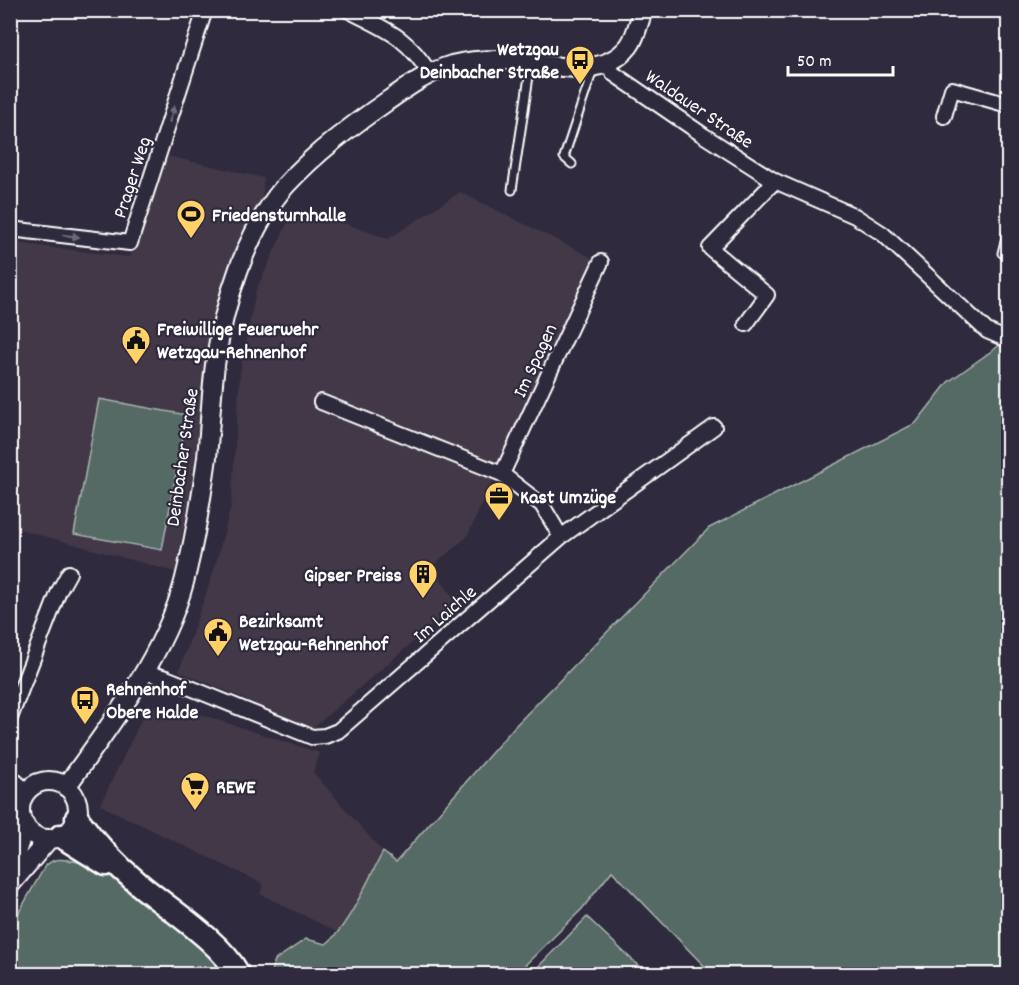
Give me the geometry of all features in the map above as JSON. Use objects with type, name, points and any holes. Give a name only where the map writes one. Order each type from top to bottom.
[{"type":"main road","points":[[77,818],[94,840],[138,883],[218,949],[238,975]]},
{"type":"main road","points":[[55,838],[138,883]]},
{"type":"street","name":"Prager Weg","points":[[11,233],[130,243],[205,10]]},
{"type":"street","points":[[348,10],[391,32],[408,44],[430,74]]},
{"type":"street","points":[[600,65],[631,45],[643,10]]},
{"type":"street","name":"Deinbacher Straße","points":[[66,787],[111,724],[144,672],[169,624],[187,572],[207,459],[215,364],[228,303],[248,246],[272,203],[285,186],[318,153],[358,121],[430,74],[453,65],[501,60],[579,68],[600,65]]},
{"type":"street","name":"Waldauer Straße","points":[[600,65],[775,181],[855,216],[883,234],[987,331],[1008,340]]},
{"type":"street","points":[[944,116],[952,89],[1008,105]]},
{"type":"street","points":[[746,324],[767,295],[710,248],[775,181]]},
{"type":"street","name":"Im Spagen","points":[[502,474],[601,262]]},
{"type":"street","points":[[321,402],[502,474],[542,505],[561,537]]},
{"type":"street","name":"Im Laichle","points":[[144,672],[166,678],[312,737],[325,736],[338,731],[561,537],[714,427]]},
{"type":"street","points":[[10,718],[59,591],[69,573]]},
{"type":"street","points":[[10,776],[27,792]]},
{"type":"street","points":[[10,885],[55,838],[68,832],[77,818],[77,802],[66,787],[50,782],[33,786],[27,792],[21,808],[25,825],[40,837],[55,838]]},
{"type":"street","points":[[10,871],[25,825]]},
{"type":"lane","points":[[512,190],[531,63]]},
{"type":"lane","points":[[572,164],[564,157],[600,65]]},
{"type":"lane","points":[[1002,253],[1008,229]]},
{"type":"shaded area","points":[[168,156],[264,178],[262,201],[240,244],[204,395],[187,511],[175,572],[11,527],[10,271],[15,243],[130,257]]},
{"type":"shaded area","points":[[460,192],[595,259],[467,537],[432,566],[457,604],[313,728],[179,671],[214,570],[231,506],[240,372],[256,290],[292,213],[338,221],[388,239]]},
{"type":"shaded area","points":[[165,703],[320,753],[313,772],[383,852],[346,920],[337,932],[260,894],[263,884],[100,805],[147,708]]},
{"type":"green space","points":[[1000,345],[1008,347],[1008,974],[712,974],[612,871],[582,909],[516,974],[270,974],[275,960],[306,939],[326,944],[334,936],[358,901],[383,852],[396,862],[515,726],[709,528],[916,423],[948,382]]},
{"type":"green space","points":[[99,399],[187,415],[162,550],[74,534]]},
{"type":"green space","points":[[87,858],[191,939],[210,956],[221,974],[11,974],[10,928],[44,868],[56,860],[80,862]]},
{"type":"green space","points":[[587,917],[647,974],[531,974]]},
{"type":"place","name":"Wetzgau Deinbacher Straße","points":[[580,86]]},
{"type":"place","name":"Friedensturnhalle","points":[[191,240]]},
{"type":"place","name":"Freiwillige Feuerwehr Wetzgau-Rehnenhof","points":[[136,366]]},
{"type":"place","name":"Kast Umzüge","points":[[499,522]]},
{"type":"place","name":"Gipser Preiss","points":[[423,600]]},
{"type":"place","name":"Bezirksamt Wetzgau-Rehnenhof","points":[[218,658]]},
{"type":"place","name":"Rehnenhof Obere Halde","points":[[85,726]]},
{"type":"place","name":"REWE","points":[[195,812]]}]
